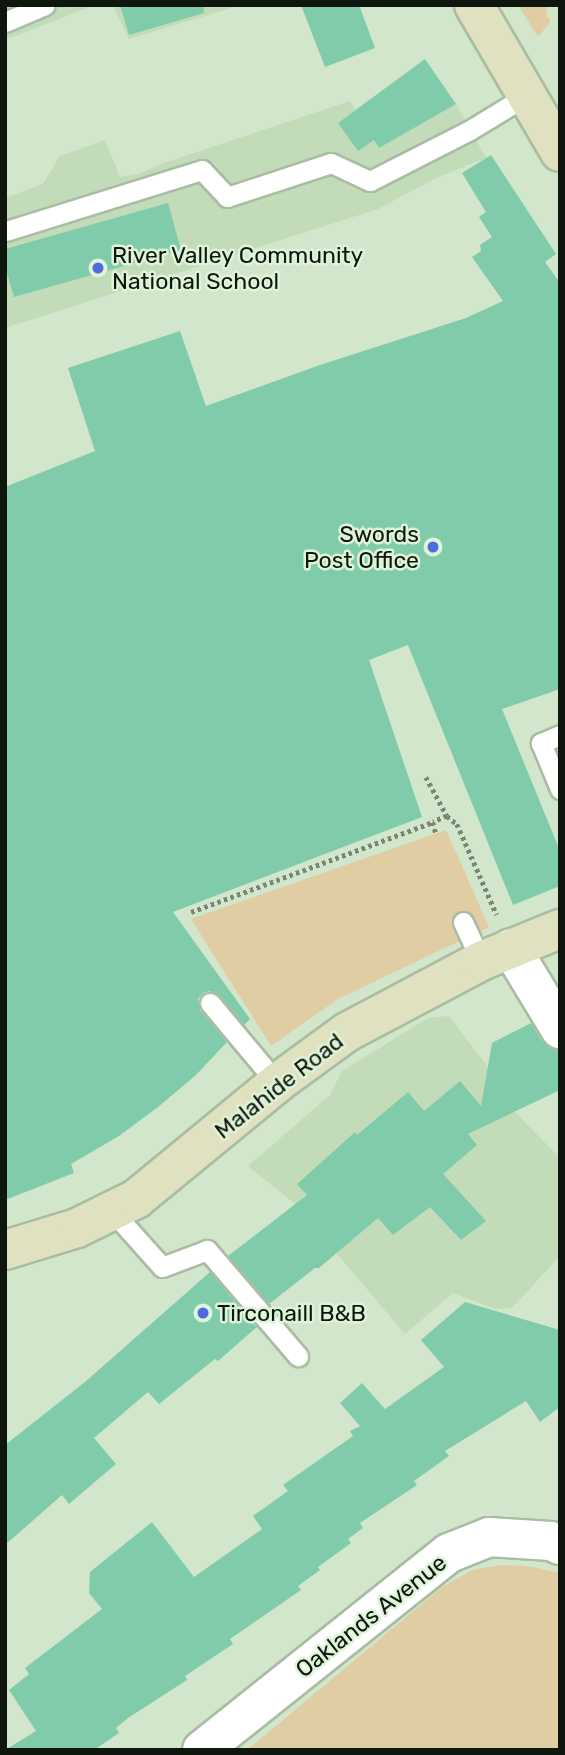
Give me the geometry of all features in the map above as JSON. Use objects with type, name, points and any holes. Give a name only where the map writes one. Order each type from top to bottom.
[{"type":"main road","points":[[474,5],[560,152]]},
{"type":"main road","name":"Malahide Road","points":[[5,1250],[78,1228],[112,1211],[159,1182],[276,1083],[347,1032],[496,954],[560,929]]},
{"type":"street","points":[[496,954],[560,1029]]},
{"type":"street","name":"Oaklands Avenue","points":[[202,1750],[449,1553],[489,1537],[551,1541],[560,1545]]},
{"type":"lane","points":[[5,22],[46,5]]},
{"type":"lane","points":[[6,231],[202,170],[227,197],[331,163],[370,181],[470,130],[526,96]]},
{"type":"lane","points":[[560,734],[541,743],[560,789]]},
{"type":"lane","points":[[463,922],[496,954]]},
{"type":"lane","points":[[211,1003],[276,1083]]},
{"type":"lane","points":[[112,1211],[162,1266],[207,1250],[298,1356]]},
{"type":"path","points":[[426,776],[447,816],[457,824],[496,954]]},
{"type":"path","points":[[191,912],[447,816]]},
{"type":"path","points":[[433,822],[436,834]]},
{"type":"shaded area","points":[[5,5],[95,5],[5,40]]},
{"type":"shaded area","points":[[113,5],[241,5],[129,39]]},
{"type":"shaded area","points":[[518,5],[547,5],[546,15],[551,21],[538,37]]},
{"type":"shaded area","name":"River Valley Community National School","points":[[350,101],[379,147],[456,104],[486,158],[438,177],[378,209],[5,328],[5,198],[43,184],[60,156],[105,140],[120,177],[138,174]]},
{"type":"shaded area","points":[[446,830],[489,927],[338,999],[271,1046],[191,919]]},
{"type":"shaded area","points":[[449,1016],[503,1087],[511,1108],[560,1158],[560,1256],[512,1308],[495,1309],[453,1293],[405,1334],[294,1203],[248,1166],[330,1095],[342,1071],[428,1018]]},
{"type":"shaded area","points":[[501,1565],[527,1566],[560,1573],[560,1750],[247,1750],[441,1588],[472,1570]]},
{"type":"building","points":[[120,5],[203,5],[204,13],[129,35]]},
{"type":"building","points":[[301,5],[359,5],[375,48],[325,67]]},
{"type":"building","points":[[425,59],[456,104],[379,148],[374,140],[358,151],[338,123]]},
{"type":"building","points":[[491,155],[556,254],[545,262],[560,283],[560,689],[502,709],[560,851],[560,886],[513,905],[408,645],[369,660],[422,817],[173,912],[250,1019],[244,1025],[219,995],[209,991],[203,993],[198,999],[200,1010],[227,1042],[196,1075],[119,1136],[71,1164],[74,1173],[5,1200],[5,487],[95,451],[68,368],[180,331],[206,406],[320,365],[466,318],[503,301],[472,257],[481,251],[480,245],[492,237],[479,217],[486,212],[462,173]]},
{"type":"building","points":[[168,203],[181,250],[14,297],[5,266],[5,249]]},
{"type":"building","points":[[531,1023],[549,1048],[560,1051],[560,1090],[468,1134],[477,1145],[443,1174],[486,1221],[461,1240],[430,1207],[393,1235],[378,1218],[319,1268],[315,1268],[269,1304],[228,1256],[307,1195],[297,1184],[355,1132],[357,1135],[408,1092],[424,1111],[460,1081],[481,1106],[492,1043]]},
{"type":"building","points":[[210,1272],[250,1319],[248,1320],[257,1327],[218,1361],[215,1359],[159,1404],[148,1392],[94,1438],[116,1464],[69,1504],[62,1495],[5,1545],[5,1445],[85,1382]]},
{"type":"building","points":[[465,1302],[560,1330],[560,1407],[540,1422],[526,1401],[445,1451],[449,1456],[414,1481],[417,1485],[360,1523],[363,1528],[348,1539],[351,1543],[318,1567],[320,1570],[298,1586],[301,1590],[230,1639],[233,1644],[185,1676],[187,1680],[128,1718],[116,1728],[119,1733],[94,1750],[5,1750],[36,1731],[9,1690],[29,1674],[25,1668],[102,1609],[89,1593],[90,1572],[152,1522],[194,1577],[262,1529],[253,1516],[288,1491],[283,1485],[353,1436],[350,1431],[360,1426],[340,1403],[362,1383],[385,1409],[444,1367],[421,1340]]},
{"type":"place","name":"River Valley Community National School","points":[[98,268]]},
{"type":"place","name":"Swords Post Office","points":[[433,547]]},
{"type":"place","name":"Tirconaill B&B","points":[[203,1313]]}]
